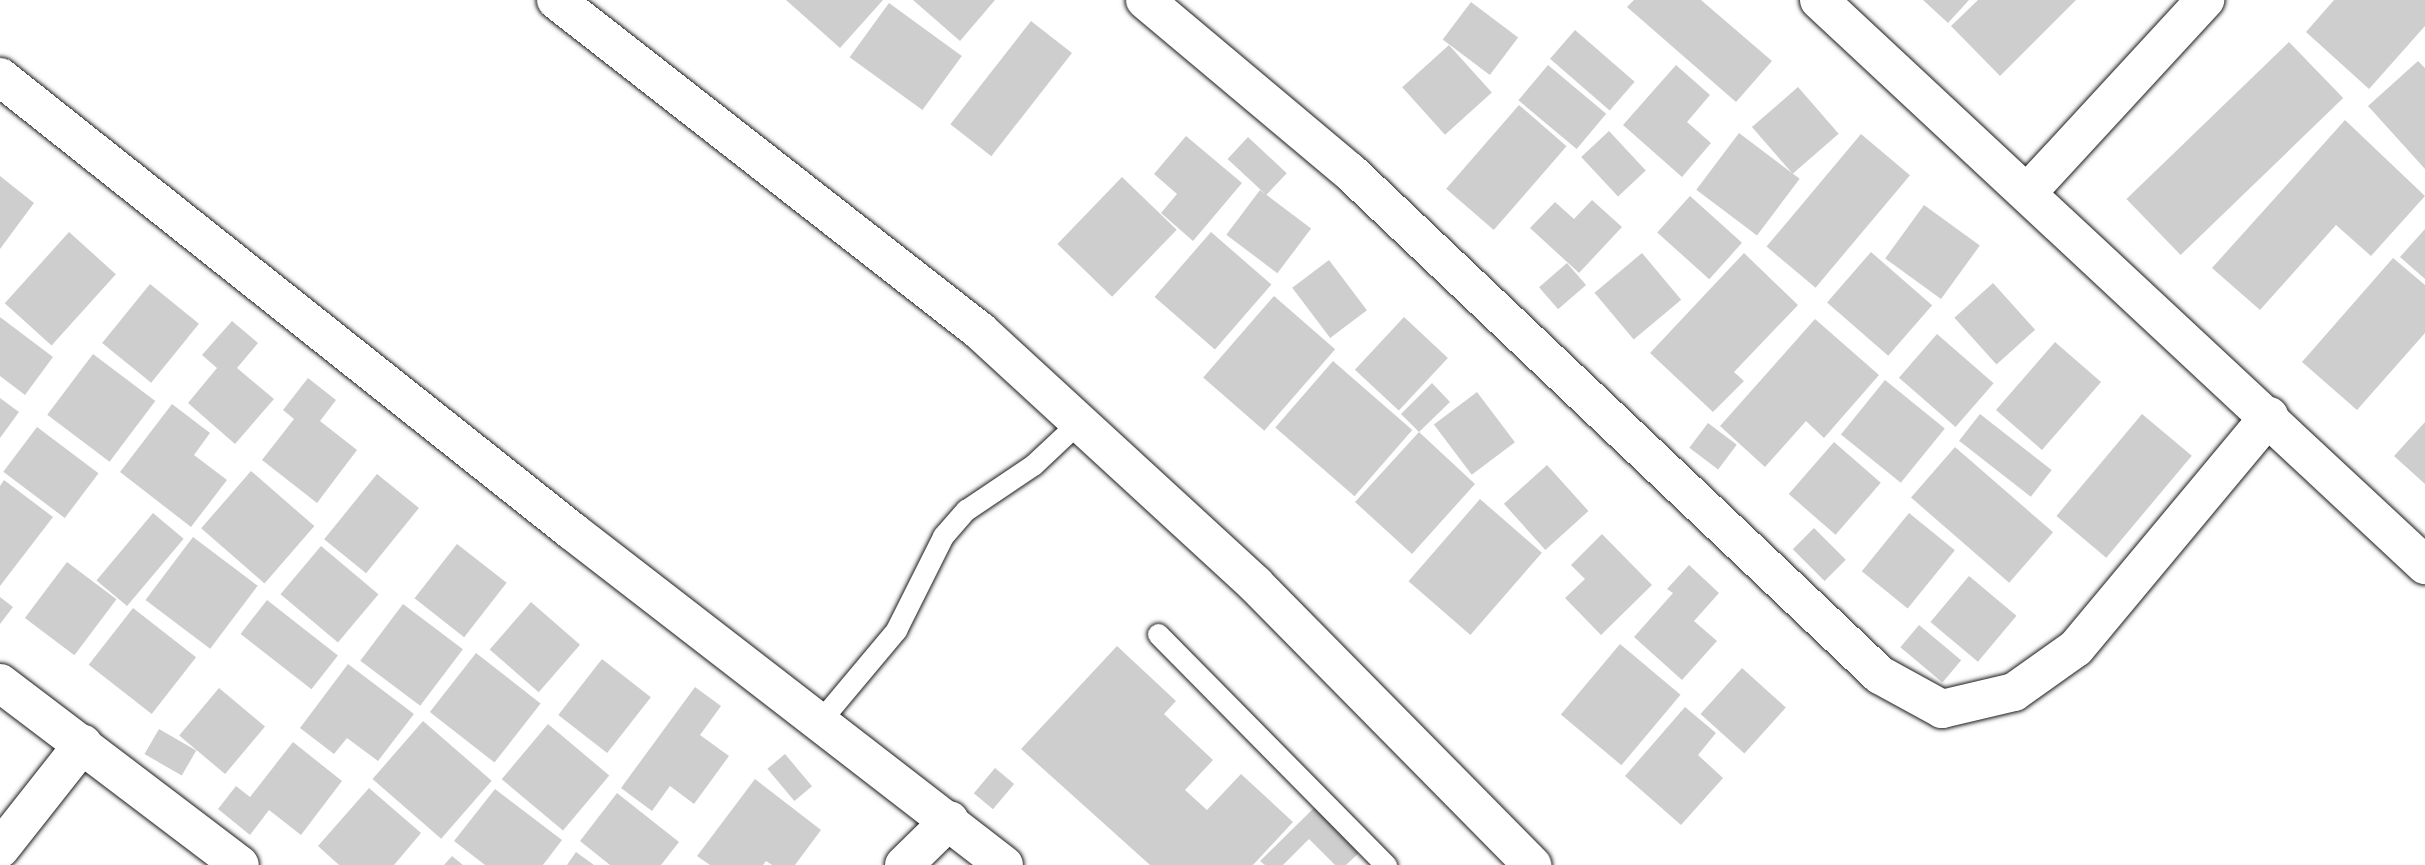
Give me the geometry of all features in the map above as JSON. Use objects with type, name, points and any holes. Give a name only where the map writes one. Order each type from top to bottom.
[{"type":"street","points":[[556,0],[980,331],[1255,584],[1525,863]]},
{"type":"street","points":[[1145,0],[1349,171],[1880,675],[1942,709],[2014,692],[2076,648],[2269,416]]},
{"type":"street","points":[[1819,0],[2269,416],[2425,565]]},
{"type":"street","points":[[2027,193],[2205,0]]},
{"type":"street","points":[[0,77],[572,531],[950,820],[1004,865]]},
{"type":"street","points":[[0,683],[240,865]]},
{"type":"street","points":[[0,849],[83,744]]},
{"type":"street","points":[[904,865],[950,820]]},
{"type":"lane","points":[[820,721],[896,630],[943,536],[966,510],[1033,465],[1079,422]]},
{"type":"lane","points":[[1158,634],[1386,865]]},
{"type":"building","points":[[786,0],[883,0],[840,48]]},
{"type":"building","points":[[913,0],[995,0],[960,41]]},
{"type":"building","points":[[1634,0],[1701,0],[1772,61],[1736,102],[1627,7]]},
{"type":"building","points":[[1923,0],[1969,0],[1948,23]]},
{"type":"building","points":[[1978,0],[2076,0],[2000,76],[1951,26]]},
{"type":"building","points":[[2334,0],[2425,0],[2425,26],[2369,89],[2306,32]]},
{"type":"building","points":[[1471,2],[1518,38],[1490,75],[1443,40]]},
{"type":"building","points":[[889,3],[962,56],[922,110],[850,57]]},
{"type":"building","points":[[1031,21],[1072,53],[991,156],[950,124]]},
{"type":"building","points":[[1575,30],[1635,82],[1610,111],[1550,59]]},
{"type":"building","points":[[2289,42],[2343,98],[2181,255],[2126,199]]},
{"type":"building","points":[[1449,45],[1492,93],[1445,135],[1402,87]]},
{"type":"building","points":[[2418,61],[2425,68],[2425,169],[2368,106]]},
{"type":"building","points":[[1548,65],[1606,114],[1577,149],[1518,100]]},
{"type":"building","points":[[1676,65],[1710,95],[1687,122],[1711,143],[1682,177],[1623,125]]},
{"type":"building","points":[[1798,87],[1839,134],[1793,174],[1752,127]]},
{"type":"building","points":[[1519,105],[1567,146],[1494,230],[1446,189]]},
{"type":"building","points":[[2345,120],[2425,196],[2371,256],[2336,225],[2260,310],[2212,268]]},
{"type":"building","points":[[1609,131],[1646,170],[1618,196],[1581,157]]},
{"type":"building","points":[[1739,133],[1800,179],[1757,235],[1696,190]]},
{"type":"building","points":[[1861,134],[1910,175],[1816,288],[1767,247]]},
{"type":"building","points":[[1186,136],[1242,183],[1193,241],[1161,213],[1177,194],[1154,174]]},
{"type":"building","points":[[1248,137],[1287,173],[1266,195],[1228,159]]},
{"type":"building","points":[[0,176],[34,203],[0,249]]},
{"type":"building","points":[[1122,177],[1177,230],[1112,297],[1057,244]]},
{"type":"building","points":[[1260,190],[1311,229],[1277,273],[1226,235]]},
{"type":"building","points":[[1690,196],[1742,243],[1709,279],[1657,232]]},
{"type":"building","points":[[1592,200],[1622,227],[1579,273],[1530,228],[1555,202],[1574,219]]},
{"type":"building","points":[[1924,205],[1980,246],[1941,299],[1885,258]]},
{"type":"building","points":[[2425,229],[2425,279],[2400,257]]},
{"type":"building","points":[[69,232],[116,274],[52,345],[5,303]]},
{"type":"building","points":[[1211,232],[1271,284],[1215,349],[1155,297]]},
{"type":"building","points":[[1871,252],[1932,305],[1888,356],[1827,303]]},
{"type":"building","points":[[1642,253],[1681,300],[1634,340],[1595,293]]},
{"type":"building","points":[[1744,253],[1798,305],[1734,372],[1744,381],[1713,412],[1650,353]]},
{"type":"building","points":[[2393,258],[2425,285],[2425,333],[2357,410],[2302,362]]},
{"type":"building","points":[[1329,260],[1367,310],[1330,338],[1292,288]]},
{"type":"building","points":[[1567,263],[1586,285],[1558,309],[1539,287]]},
{"type":"building","points":[[1993,283],[2035,330],[1997,365],[1954,318]]},
{"type":"building","points":[[150,284],[199,324],[151,383],[102,343]]},
{"type":"building","points":[[1274,296],[1335,349],[1264,431],[1203,378]]},
{"type":"building","points":[[0,317],[53,357],[25,395],[0,376]]},
{"type":"building","points":[[1404,317],[1448,358],[1399,411],[1355,370]]},
{"type":"building","points":[[1815,319],[1879,375],[1824,438],[1806,421],[1765,467],[1720,426]]},
{"type":"building","points":[[232,321],[258,343],[237,368],[274,399],[235,444],[188,403],[217,368],[202,355]]},
{"type":"building","points":[[1937,334],[1994,383],[1956,427],[1899,378]]},
{"type":"building","points":[[2055,342],[2101,382],[2042,450],[1996,410]]},
{"type":"building","points":[[93,354],[155,401],[110,462],[47,415]]},
{"type":"building","points":[[1333,361],[1412,430],[1355,496],[1275,427]]},
{"type":"building","points":[[308,378],[336,400],[320,421],[357,450],[317,503],[262,460],[294,419],[283,410]]},
{"type":"building","points":[[1885,380],[1945,428],[1901,483],[1841,434]]},
{"type":"building","points":[[1432,383],[1450,402],[1419,432],[1401,414]]},
{"type":"building","points":[[1477,392],[1515,442],[1472,475],[1434,424]]},
{"type":"building","points":[[0,398],[19,412],[0,438]]},
{"type":"building","points":[[172,404],[210,433],[194,455],[227,480],[191,527],[120,472]]},
{"type":"building","points":[[1980,414],[2052,470],[2031,497],[1959,441]]},
{"type":"building","points":[[2142,414],[2192,456],[2106,558],[2057,516]]},
{"type":"building","points":[[2425,422],[2425,484],[2394,456]]},
{"type":"building","points":[[1708,423],[1737,445],[1718,469],[1689,448]]},
{"type":"building","points":[[37,427],[98,473],[65,518],[3,472]]},
{"type":"building","points":[[1419,432],[1475,484],[1412,554],[1355,502]]},
{"type":"building","points":[[1834,442],[1881,483],[1836,535],[1789,494]]},
{"type":"building","points":[[1955,447],[2053,532],[2009,583],[1911,498]]},
{"type":"building","points":[[1547,465],[1588,511],[1545,550],[1504,504]]},
{"type":"building","points":[[251,471],[314,526],[265,583],[201,528]]},
{"type":"building","points":[[377,474],[419,508],[366,573],[324,539]]},
{"type":"building","points":[[4,480],[53,517],[0,586],[0,486]]},
{"type":"building","points":[[1480,499],[1542,553],[1470,635],[1408,581]]},
{"type":"building","points":[[153,513],[184,539],[127,606],[96,580]]},
{"type":"building","points":[[1909,513],[1955,550],[1908,608],[1862,571]]},
{"type":"building","points":[[1814,528],[1846,560],[1825,581],[1793,549]]},
{"type":"building","points":[[1602,534],[1652,585],[1601,635],[1565,598],[1585,579],[1571,565]]},
{"type":"building","points":[[193,537],[258,586],[210,649],[145,600]]},
{"type":"building","points":[[457,544],[507,583],[464,637],[415,598]]},
{"type":"building","points":[[321,546],[378,594],[338,642],[281,594]]},
{"type":"building","points":[[67,562],[117,599],[74,655],[25,618]]},
{"type":"building","points":[[1689,565],[1719,593],[1694,621],[1717,641],[1682,680],[1634,637],[1673,593],[1667,589]]},
{"type":"building","points":[[1969,576],[2016,616],[1978,662],[1930,622]]},
{"type":"building","points":[[0,597],[13,607],[0,624]]},
{"type":"building","points":[[267,600],[338,655],[311,689],[241,634]]},
{"type":"building","points":[[531,602],[580,645],[539,692],[490,650]]},
{"type":"building","points":[[403,604],[463,649],[420,706],[360,661]]},
{"type":"building","points":[[133,608],[196,657],[152,714],[89,665]]},
{"type":"building","points":[[1919,625],[1961,660],[1942,683],[1900,647]]},
{"type":"building","points":[[1620,644],[1681,695],[1621,765],[1561,714]]},
{"type":"building","points":[[1117,646],[1176,701],[1164,714],[1213,760],[1185,790],[1207,810],[1241,774],[1293,822],[1253,865],[1150,865],[1021,749]]},
{"type":"building","points":[[476,653],[541,703],[494,763],[430,712]]},
{"type":"building","points":[[602,659],[651,697],[607,753],[558,715]]},
{"type":"building","points":[[348,664],[414,714],[378,761],[347,738],[334,754],[300,728]]},
{"type":"building","points":[[1742,668],[1786,707],[1744,754],[1701,714]]},
{"type":"building","points":[[695,687],[721,706],[700,735],[729,756],[694,804],[670,786],[652,811],[621,788]]},
{"type":"building","points":[[219,688],[265,727],[225,774],[179,735]]},
{"type":"building","points":[[1685,707],[1716,733],[1698,755],[1723,778],[1681,825],[1625,776]]},
{"type":"building","points":[[423,721],[492,781],[441,839],[372,779]]},
{"type":"building","points":[[548,724],[609,775],[563,831],[502,779]]},
{"type":"building","points":[[159,729],[196,750],[182,776],[144,754]]},
{"type":"building","points":[[293,742],[342,781],[301,835],[269,810],[250,835],[218,809],[236,786],[250,797]]},
{"type":"building","points":[[785,754],[812,786],[794,801],[767,769]]},
{"type":"building","points":[[995,768],[1014,784],[993,809],[974,793]]},
{"type":"building","points":[[755,779],[821,830],[795,865],[772,865],[766,861],[763,865],[710,865],[697,856]]},
{"type":"building","points":[[369,788],[421,833],[394,865],[339,865],[318,846]]},
{"type":"building","points":[[495,789],[562,840],[543,865],[485,865],[454,841]]},
{"type":"building","points":[[617,793],[679,842],[661,865],[610,865],[580,841]]},
{"type":"building","points":[[1317,805],[1362,850],[1346,865],[1335,865],[1309,839],[1283,865],[1265,865],[1260,861]]},
{"type":"building","points":[[576,852],[594,865],[567,865]]},
{"type":"building","points":[[452,856],[463,865],[444,865]]}]
